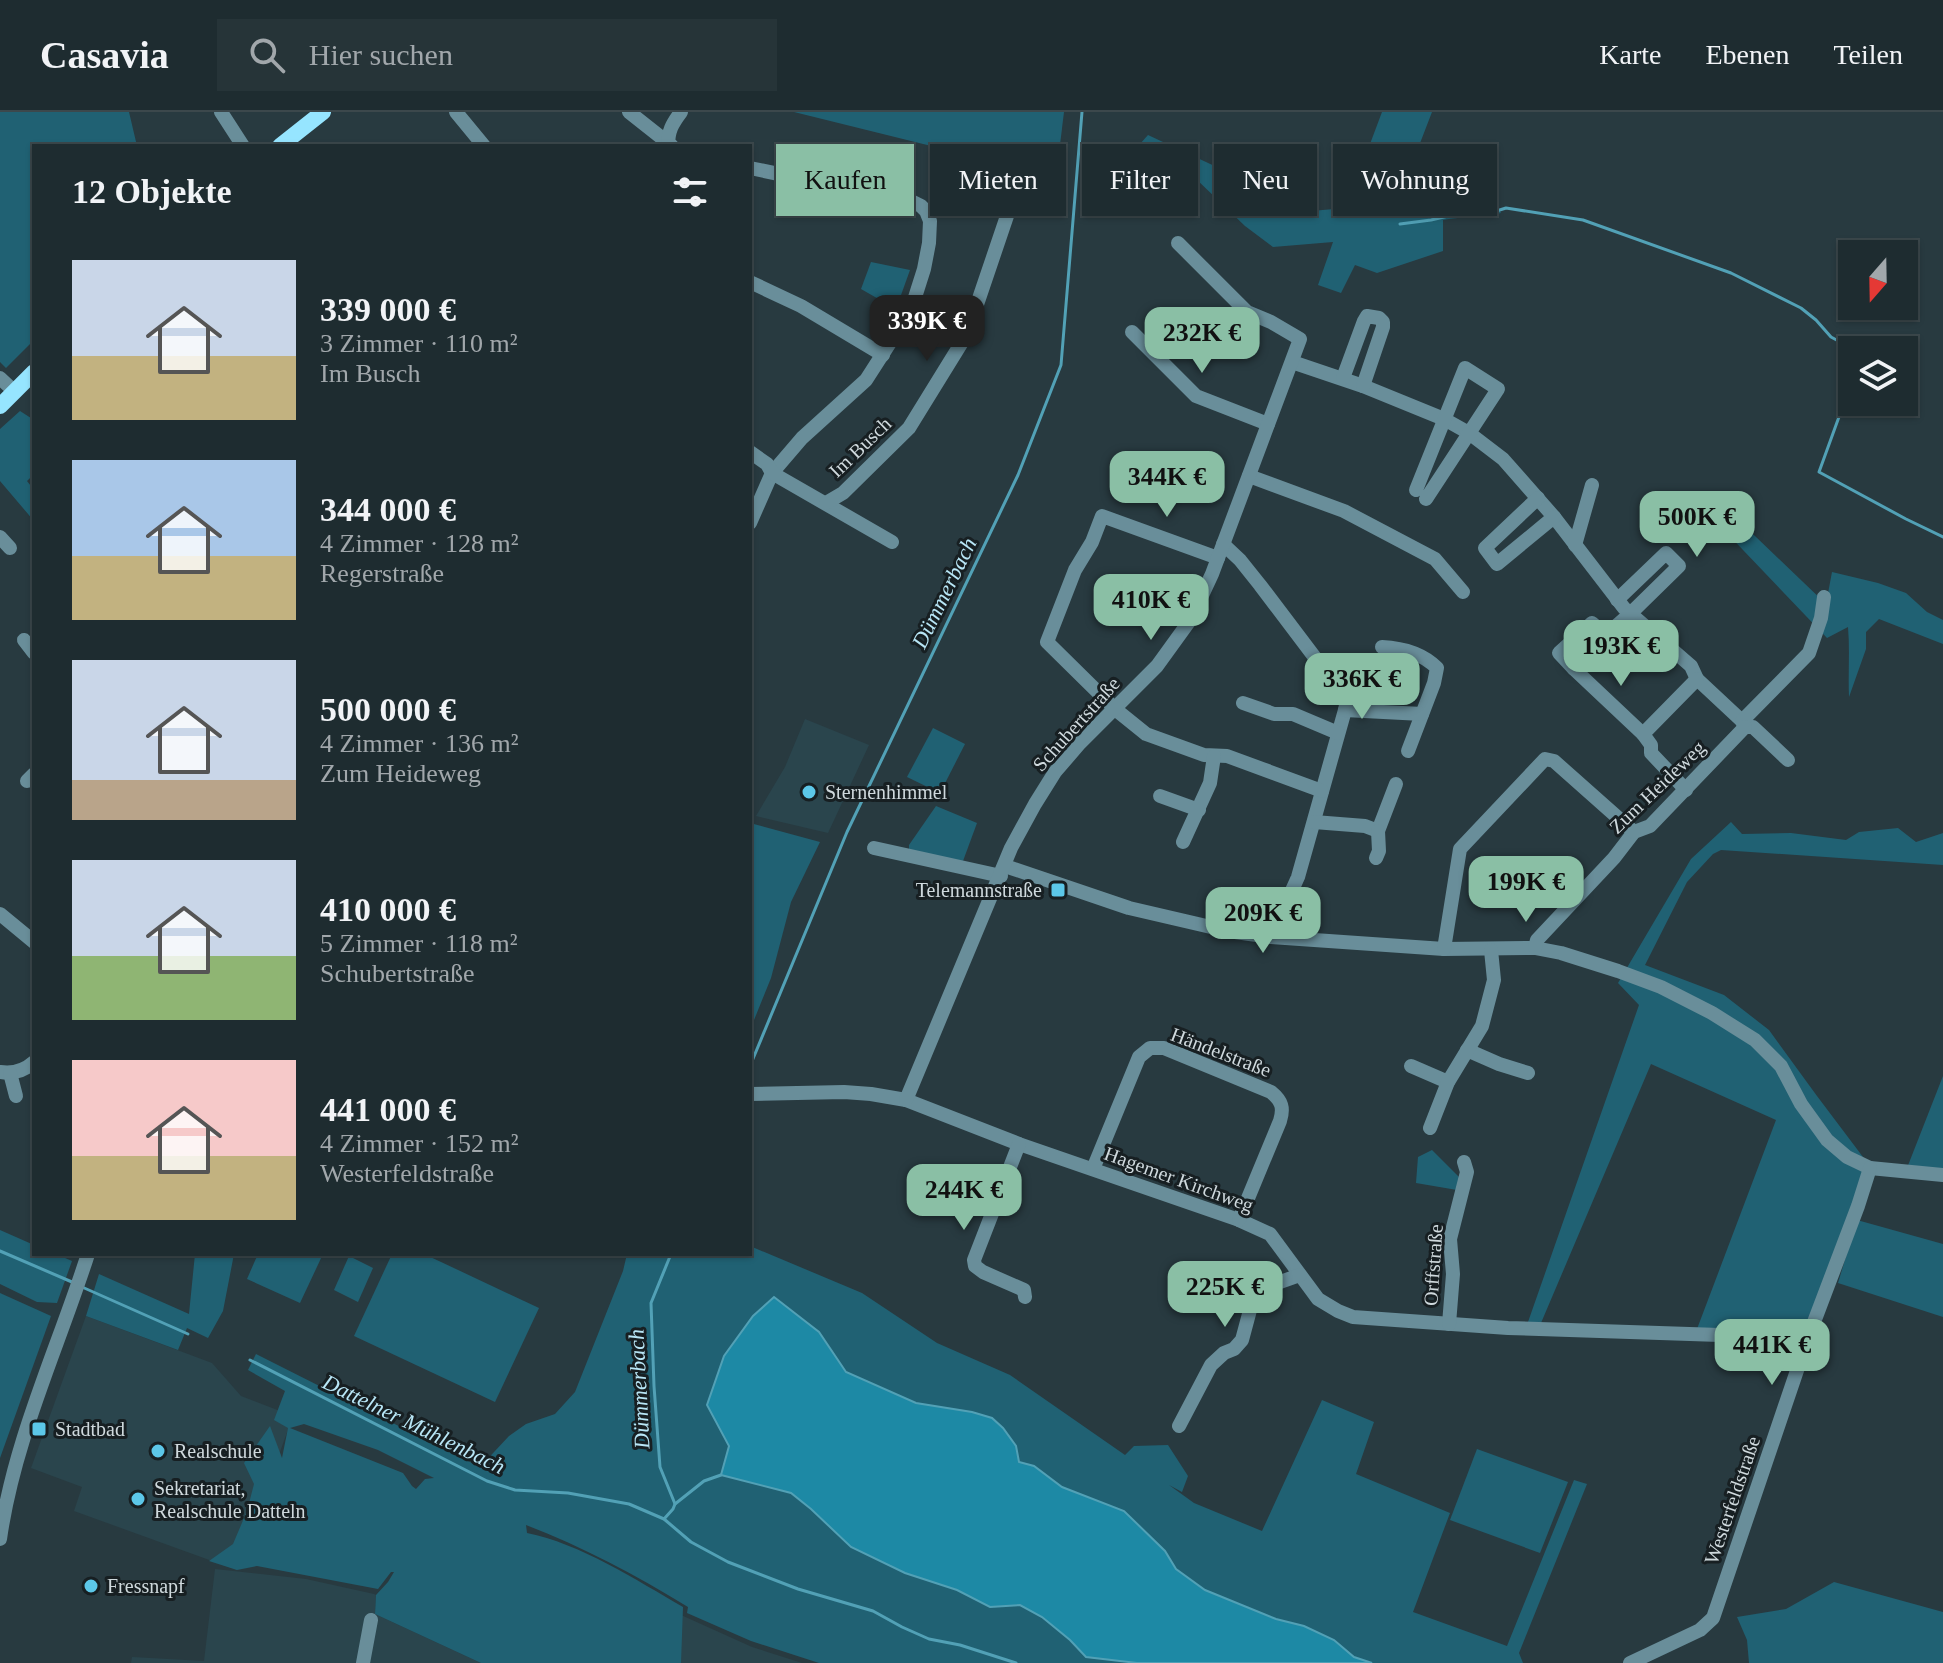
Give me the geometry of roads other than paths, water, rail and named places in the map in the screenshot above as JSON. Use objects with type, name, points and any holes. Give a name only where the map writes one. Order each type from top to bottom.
[{"type":"main road","points":[[283,144],[323,112]]},
{"type":"main road","points":[[0,406],[32,374]]},
{"type":"street","points":[[221,112],[242,144]]},
{"type":"street","points":[[456,112],[482,144]]},
{"type":"street","points":[[629,112],[667,144]]},
{"type":"street","points":[[669,144],[668,134],[681,112]]},
{"type":"street","points":[[752,168],[913,202],[926,211],[930,221],[924,269],[911,310],[866,380],[802,438],[772,473],[752,518]]},
{"type":"street","name":"Im Busch","points":[[826,503],[843,493],[909,428],[967,334],[1007,216]]},
{"type":"street","points":[[1178,243],[1247,312],[1300,339],[1292,362],[1343,378],[1444,419],[1469,433],[1503,459],[1554,517],[1617,600],[1691,666],[1697,679],[1744,724],[1753,727],[1788,760]]},
{"type":"street","points":[[752,283],[801,306],[883,355]]},
{"type":"street","points":[[911,310],[967,334]]},
{"type":"street","points":[[1343,378],[1364,321],[1367,316],[1379,318],[1383,327],[1363,386]]},
{"type":"street","points":[[1132,332],[1196,396],[1268,424]]},
{"type":"street","name":"Schubertstraße","points":[[906,1100],[1011,848],[1035,804],[1055,772],[1157,666],[1191,619],[1292,362]]},
{"type":"street","points":[[1465,368],[1498,389],[1421,495],[1444,419],[1465,368]]},
{"type":"street","points":[[0,378],[15,392]]},
{"type":"street","name":"Im Busch","points":[[752,453],[767,464],[772,473],[892,542]]},
{"type":"street","points":[[1249,476],[1344,511],[1435,559],[1463,592]]},
{"type":"street","points":[[1575,545],[1592,485]]},
{"type":"street","points":[[1538,498],[1485,548],[1497,564],[1554,517]]},
{"type":"street","points":[[1271,937],[1298,877],[1314,822],[1347,700],[1240,560],[1220,551],[1102,516],[1092,542],[1075,570],[1047,642],[1115,709],[1146,734],[1204,755],[1227,756],[1322,791]]},
{"type":"street","points":[[1574,669],[1679,566],[1666,553],[1617,600]]},
{"type":"street","name":"Zum Heideweg","points":[[1535,948],[1537,940],[1614,858],[1634,832],[1650,826],[1686,790],[1809,653],[1821,618],[1824,597]]},
{"type":"street","points":[[1606,635],[1592,623],[1559,653],[1643,734],[1651,745],[1651,753],[1686,790]]},
{"type":"street","points":[[24,640],[32,650]]},
{"type":"street","points":[[1382,647],[1399,648],[1426,657],[1437,668],[1408,751]]},
{"type":"street","points":[[1643,734],[1697,679]]},
{"type":"street","points":[[1243,703],[1274,714],[1293,714],[1338,733]]},
{"type":"street","points":[[1345,710],[1422,714]]},
{"type":"street","points":[[1183,842],[1210,783],[1214,756]]},
{"type":"street","points":[[1444,949],[1460,849],[1545,759],[1554,761],[1634,832]]},
{"type":"street","points":[[1376,858],[1379,851],[1378,831],[1396,784]]},
{"type":"street","points":[[1160,796],[1199,810]]},
{"type":"street","points":[[1314,822],[1365,826],[1378,831]]},
{"type":"street","points":[[874,848],[1003,871],[1129,908],[1228,931],[1271,937],[1444,949],[1535,948],[1575,957],[1661,987],[1712,1013],[1755,1040],[1781,1066],[1801,1104],[1827,1140],[1847,1157],[1870,1168],[1943,1175]]},
{"type":"street","points":[[0,914],[32,940]]},
{"type":"street","points":[[1430,1128],[1448,1082],[1482,1026],[1494,980],[1491,950]]},
{"type":"street","name":"Händelstraße","points":[[1093,1169],[1139,1057],[1150,1048],[1164,1048],[1271,1092],[1280,1099],[1283,1111],[1280,1121],[1239,1220]]},
{"type":"street","points":[[1467,1050],[1528,1073]]},
{"type":"street","points":[[16,1096],[5,1073],[32,1064]]},
{"type":"street","points":[[1411,1066],[1448,1082]]},
{"type":"street","name":"Hagemer Kirchweg","points":[[752,1094],[844,1092],[906,1100],[1019,1144],[1239,1220],[1270,1234],[1318,1299],[1353,1317],[1508,1328],[1808,1338]]},
{"type":"street","points":[[1019,1144],[974,1260],[975,1266],[983,1272],[1024,1290],[1025,1297]]},
{"type":"street","name":"Orffstraße","points":[[1449,1324],[1453,1274],[1450,1239],[1467,1172],[1464,1162]]},
{"type":"street","name":"Westerfeldstraße","points":[[1630,1663],[1700,1630],[1713,1618],[1808,1338],[1870,1168]]},
{"type":"street","points":[[0,1539],[16,1464],[87,1258]]},
{"type":"street","points":[[1179,1426],[1211,1365],[1242,1340],[1253,1299],[1258,1292],[1300,1275]]},
{"type":"street","points":[[363,1663],[371,1620]]},
{"type":"waterway","name":"Dümmerbach","points":[[752,1061],[847,832],[1018,475],[1061,365],[1082,112]]},
{"type":"waterway","points":[[1400,224],[1457,214],[1487,214],[1506,208],[1583,220],[1731,273],[1801,308],[1838,341]]},
{"type":"waterway","points":[[1839,416],[1819,472],[1943,537]]},
{"type":"waterway","name":"Dattelner Mühlenbach","points":[[0,1251],[72,1282]]},
{"type":"waterway","name":"Dümmerbach","points":[[664,1519],[675,1504],[660,1467],[651,1303],[670,1256]]},
{"type":"waterway","name":"Dattelner Mühlenbach","points":[[82,1287],[188,1334]]},
{"type":"waterway","name":"Dattelner Mühlenbach","points":[[250,1360],[487,1481],[515,1490],[568,1493],[629,1504],[664,1519],[691,1542],[728,1562],[798,1589],[873,1611],[929,1639],[960,1645],[1016,1663]]},
{"type":"waterway","points":[[675,1504],[704,1481],[721,1475]]},
{"type":"place","name":"Sternenhimmel","points":[[809,792]]},
{"type":"place","name":"Telemannstraße","points":[[1058,890]]},
{"type":"place","name":"Stadtbad","points":[[39,1429]]},
{"type":"place","name":"Realschule","points":[[158,1451]]},
{"type":"place","name":"Sekretariat, Realschule Datteln","points":[[138,1499]]},
{"type":"place","name":"Fressnapf","points":[[91,1586]]}]
